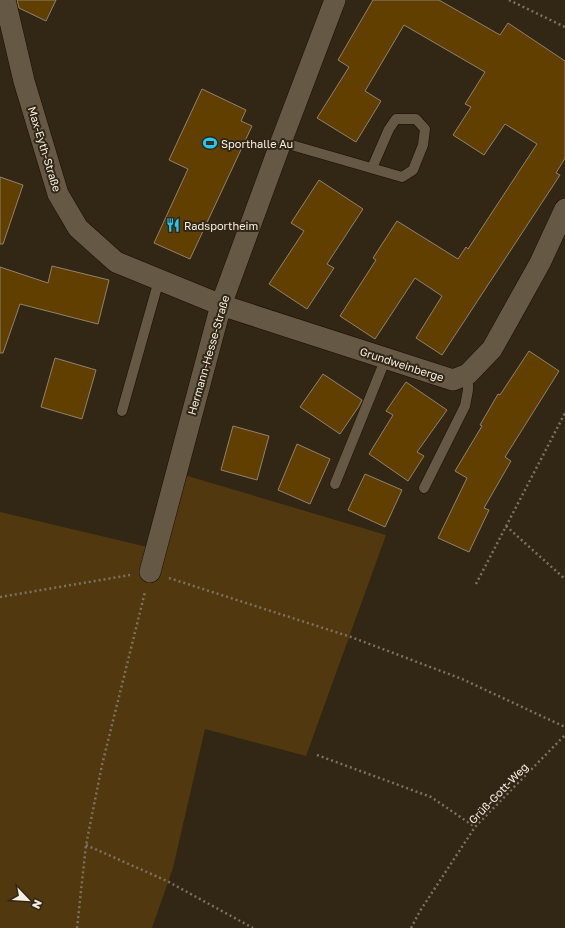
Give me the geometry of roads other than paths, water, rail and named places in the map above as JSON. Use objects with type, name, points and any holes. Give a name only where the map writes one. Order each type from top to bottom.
[{"type":"street","name":"Max-Eyth-Straße","points":[[5,0],[24,81],[58,194],[78,228],[116,262],[221,306]]},
{"type":"street","name":"Hermann-Hesse-Straße","points":[[150,572],[221,306],[335,0]]},
{"type":"street","points":[[468,374],[492,349],[540,262],[565,209]]},
{"type":"street","name":"Grundweinberge","points":[[221,306],[453,380],[468,374]]},
{"type":"lane","points":[[281,142],[402,177],[413,170],[423,145],[425,129],[416,119],[396,119],[389,129],[372,168]]},
{"type":"lane","points":[[122,411],[159,280]]},
{"type":"lane","points":[[335,484],[386,358]]},
{"type":"lane","points":[[424,488],[465,406],[468,390],[468,374]]},
{"type":"place","name":"Sporthalle Au","points":[[210,143]]},
{"type":"place","name":"Radsportheim","points":[[173,225]]}]
